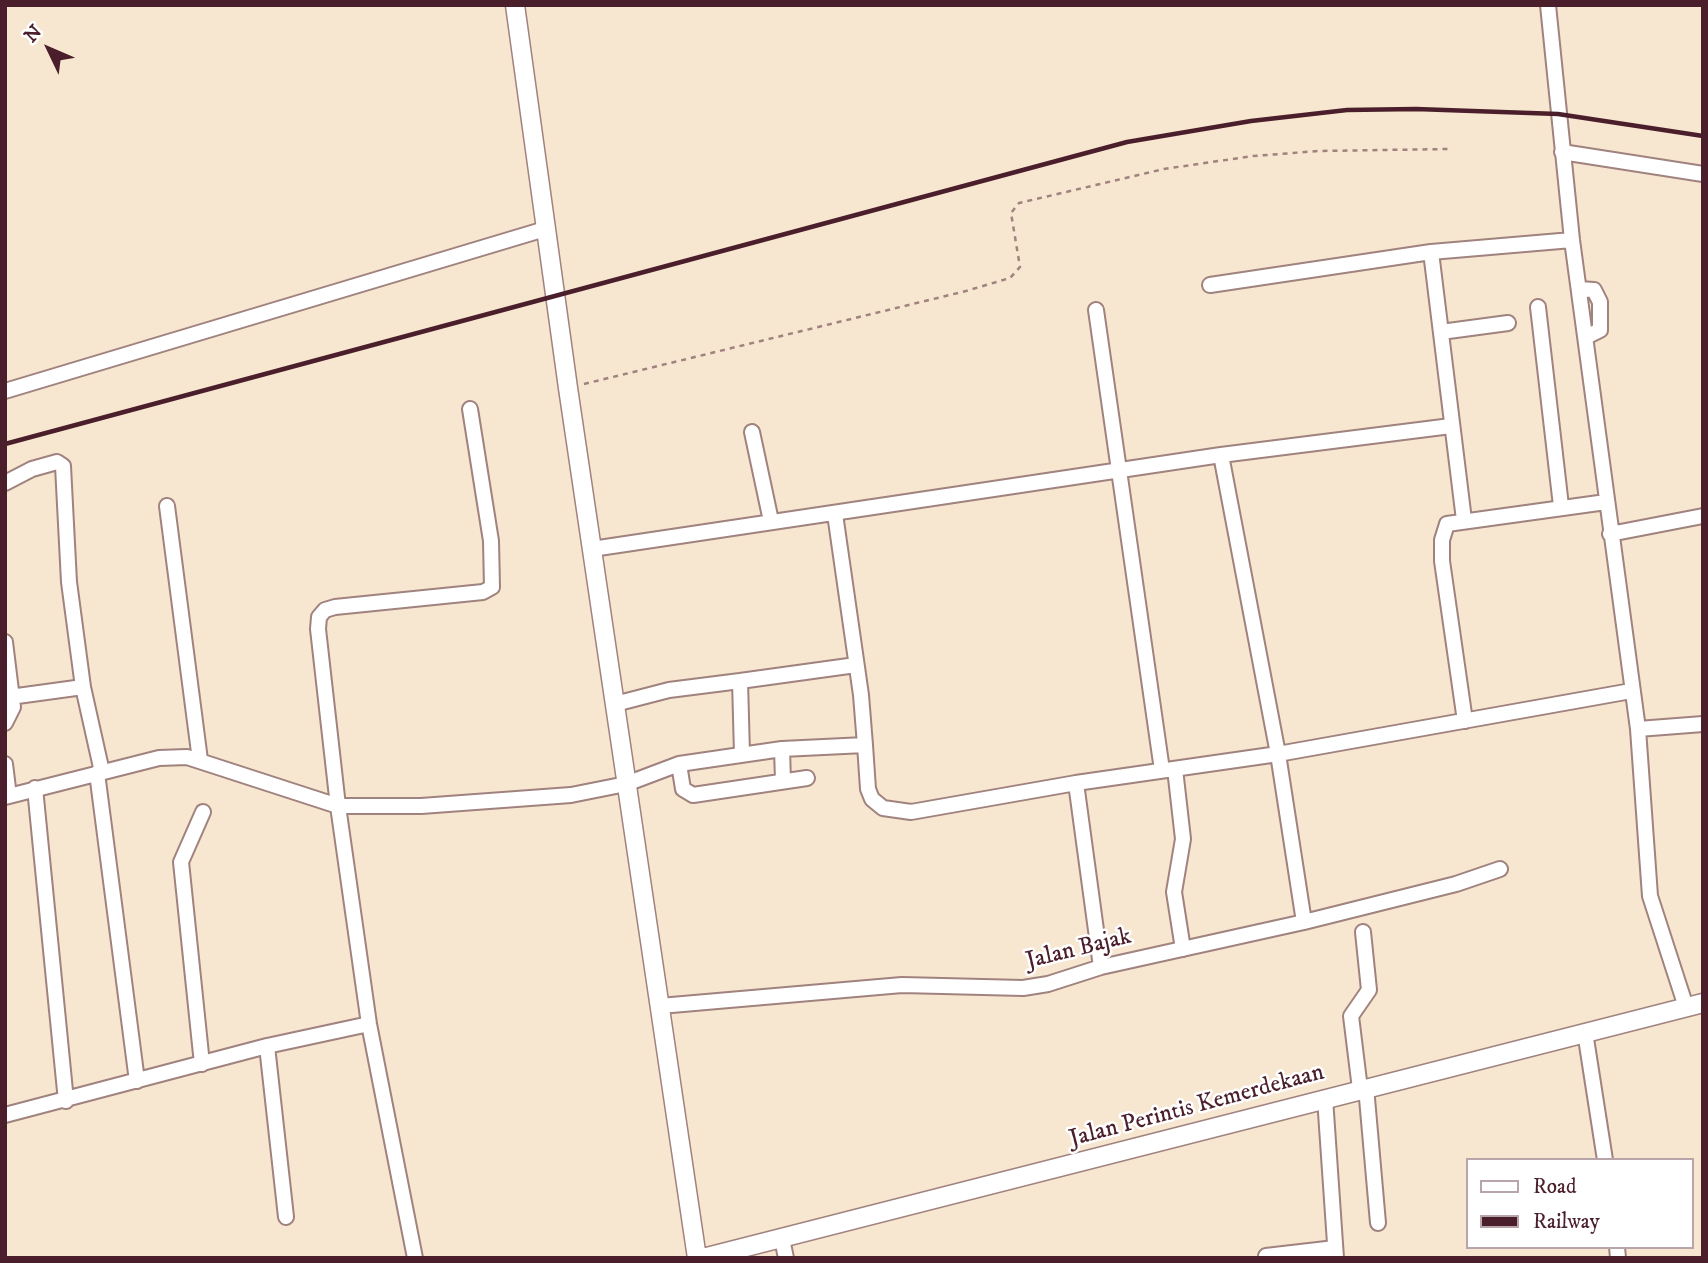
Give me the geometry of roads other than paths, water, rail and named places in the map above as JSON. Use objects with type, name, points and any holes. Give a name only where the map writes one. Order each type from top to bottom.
[{"type":"street","points":[[515,5],[568,388],[697,1258]]},
{"type":"street","points":[[1548,5],[1572,240],[1638,729],[1650,896],[1694,1005]]},
{"type":"street","points":[[1562,152],[1703,174]]},
{"type":"street","points":[[5,391],[545,229]]},
{"type":"street","points":[[1210,285],[1432,252],[1572,240]]},
{"type":"street","points":[[1432,252],[1464,520]]},
{"type":"street","points":[[1538,307],[1561,506]]},
{"type":"street","points":[[1096,310],[1169,769],[1184,839],[1174,892],[1182,949]]},
{"type":"street","points":[[1441,332],[1508,323]]},
{"type":"street","points":[[415,1258],[369,1024],[338,806],[320,617],[325,610],[335,607],[483,592],[494,584],[491,541],[470,409]]},
{"type":"street","points":[[592,549],[1220,455],[1451,426]]},
{"type":"street","points":[[752,432],[771,522]]},
{"type":"street","points":[[1220,455],[1278,754],[1304,922]]},
{"type":"street","points":[[5,483],[44,465],[57,462],[64,466],[69,582],[83,687],[99,772],[137,1082]]},
{"type":"street","points":[[1465,721],[1442,561],[1442,540],[1447,524],[1561,506],[1606,502]]},
{"type":"street","points":[[167,506],[200,760]]},
{"type":"street","points":[[835,514],[856,664],[868,789],[872,799],[893,811],[911,812],[1076,783],[1278,754],[1631,691]]},
{"type":"street","points":[[1610,534],[1703,516]]},
{"type":"street","points":[[5,642],[13,711],[5,723]]},
{"type":"street","points":[[615,704],[669,690],[856,664]]},
{"type":"street","points":[[740,681],[742,754]]},
{"type":"street","points":[[10,697],[83,687]]},
{"type":"street","points":[[1638,729],[1703,724]]},
{"type":"street","points":[[5,764],[7,796],[159,758],[187,757],[338,806],[421,806],[571,795],[626,784],[679,764],[782,749],[865,745]]},
{"type":"street","points":[[782,749],[783,781]]},
{"type":"street","points":[[679,764],[683,789],[693,795],[807,778]]},
{"type":"street","points":[[1076,783],[1101,967]]},
{"type":"street","points":[[35,788],[66,1101]]},
{"type":"street","points":[[202,1064],[181,862],[203,813]]},
{"type":"street","name":"Jalan Bajak","points":[[660,1006],[902,985],[1023,988],[1048,984],[1101,967],[1304,922],[1456,884],[1500,869]]},
{"type":"street","points":[[1363,932],[1369,990],[1351,1016],[1363,1088],[1378,1223]]},
{"type":"street","name":"Jalan Perintis Kemerdekaan","points":[[703,1258],[1694,1005]]},
{"type":"street","points":[[5,1115],[267,1046],[369,1024]]},
{"type":"street","points":[[1585,1032],[1605,1158]]},
{"type":"street","points":[[267,1046],[286,1217]]},
{"type":"street","points":[[1266,1256],[1335,1253],[1325,1098]]},
{"type":"street","points":[[782,1239],[786,1258]]},
{"type":"railway","points":[[5,444],[1127,142],[1251,121],[1347,110],[1416,109],[1558,114],[1703,136]]}]
